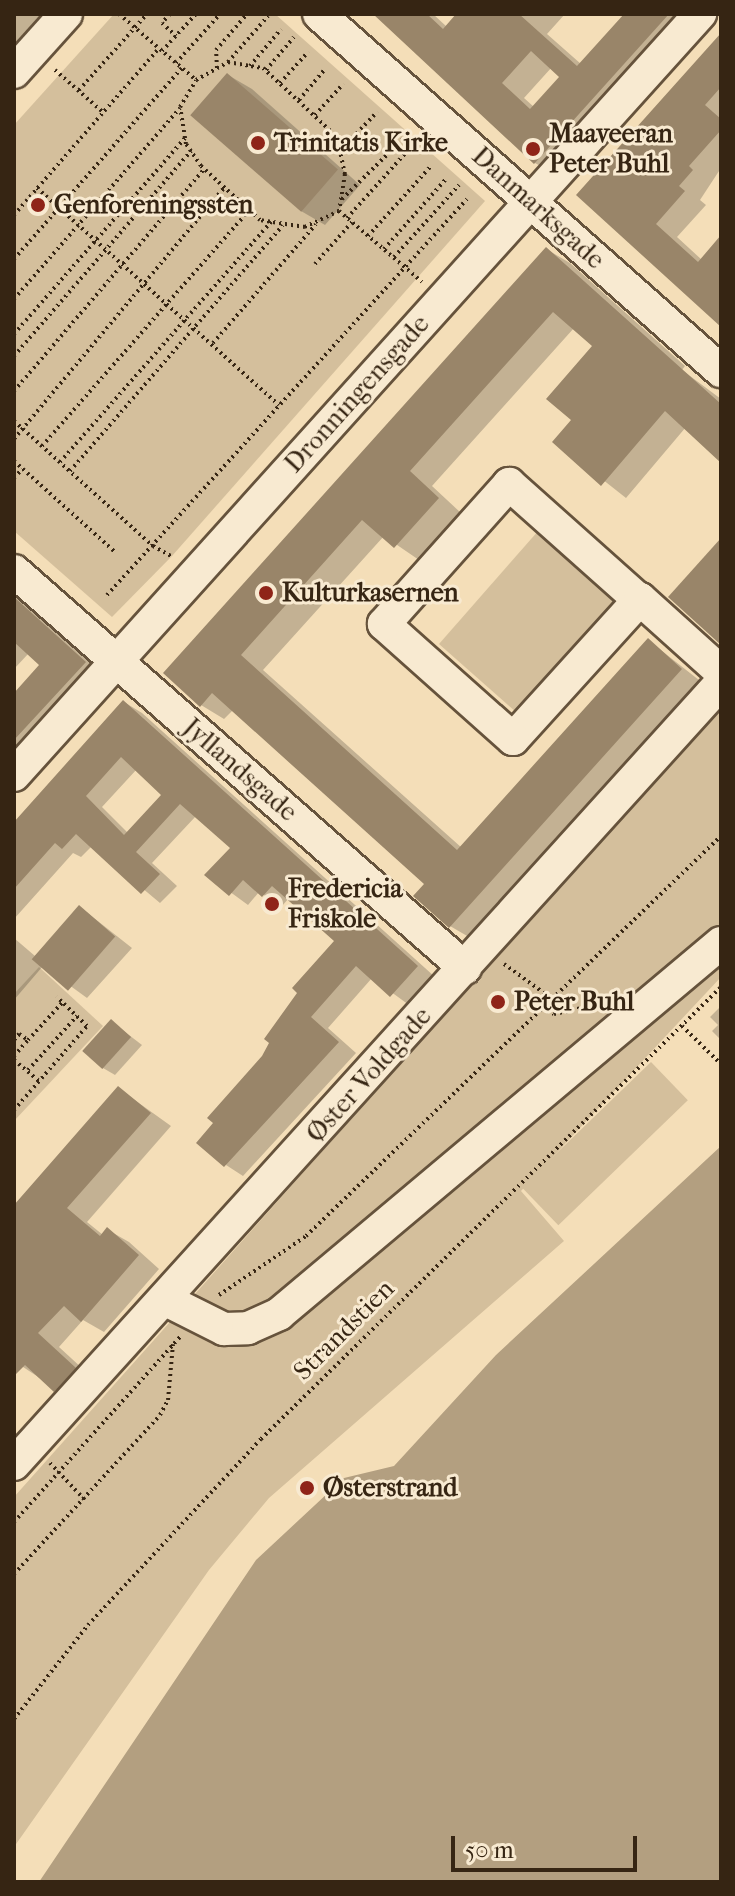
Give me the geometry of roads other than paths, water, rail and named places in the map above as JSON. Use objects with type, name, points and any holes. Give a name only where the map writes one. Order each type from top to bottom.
[{"type":"street","points":[[14,72],[66,14]]},
{"type":"street","name":"Danmarksgade","points":[[319,14],[721,371]]},
{"type":"street","name":"Dronningensgade","points":[[14,775],[529,199],[700,14]]},
{"type":"street","points":[[640,599],[513,739],[384,624],[509,484],[640,599],[721,672]]},
{"type":"street","name":"Jyllandsgade","points":[[14,571],[116,661],[474,959]]},
{"type":"street","name":"Øster Voldgade","points":[[19,1450],[166,1300],[721,683]]},
{"type":"street","points":[[166,1300],[224,1329],[248,1328],[279,1314],[721,943]]},
{"type":"place","name":"Trinitatis Kirke","points":[[258,143]]},
{"type":"place","name":"Maaveeran Peter Buhl","points":[[533,149]]},
{"type":"place","name":"Genforeningssten","points":[[38,205]]},
{"type":"place","name":"Kulturkasernen","points":[[266,593]]},
{"type":"place","name":"Fredericia Friskole","points":[[272,904]]},
{"type":"place","name":"Peter Buhl","points":[[498,1002]]},
{"type":"place","name":"Østerstrand","points":[[307,1488]]}]
